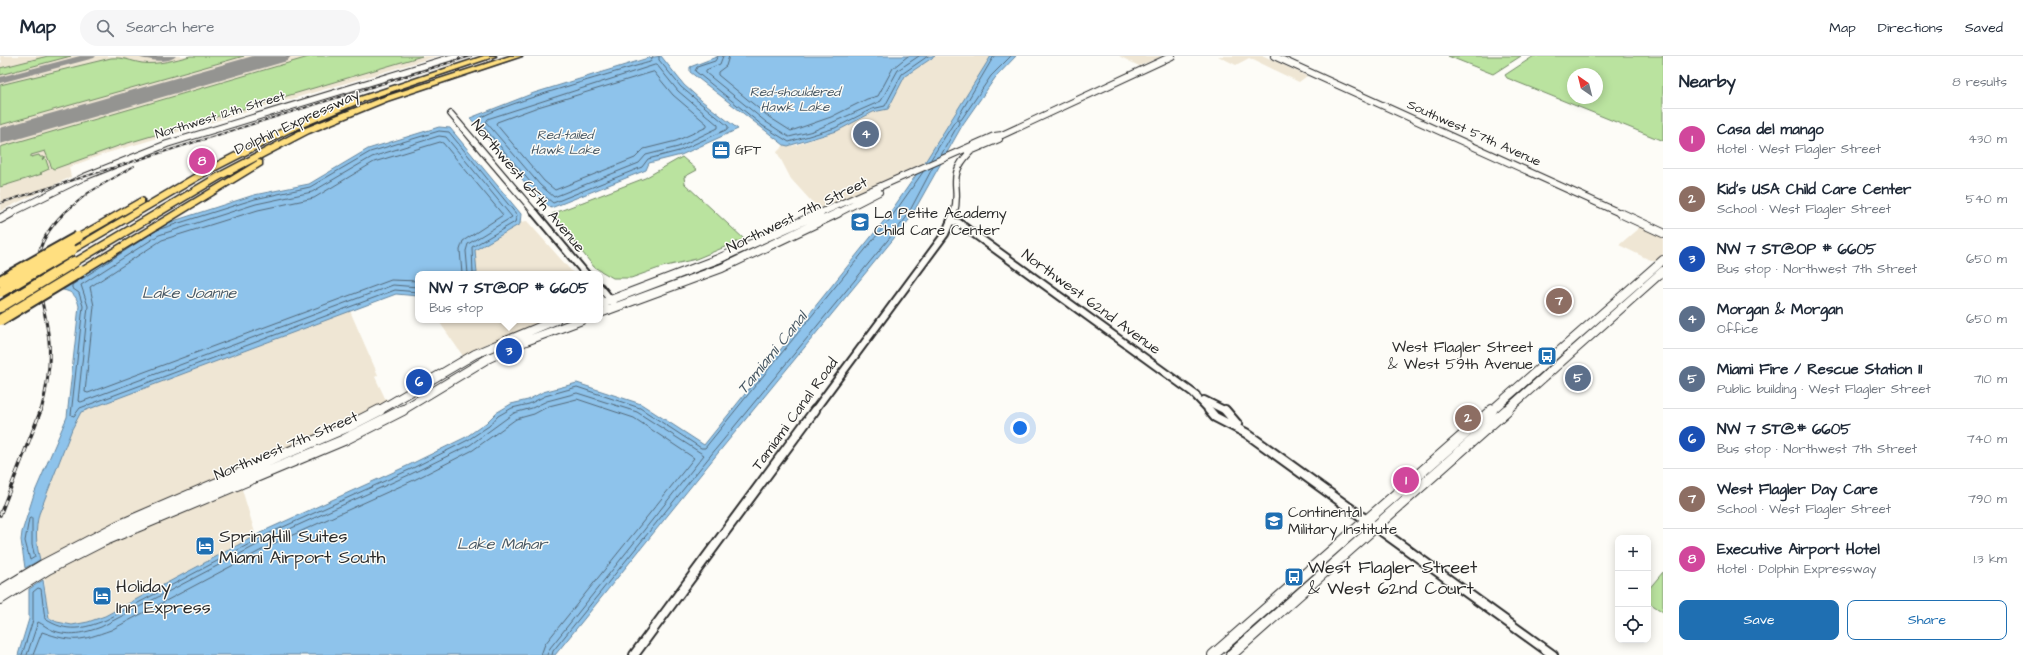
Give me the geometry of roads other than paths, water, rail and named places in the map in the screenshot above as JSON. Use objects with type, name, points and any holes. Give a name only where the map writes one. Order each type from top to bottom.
[{"type":"highway","name":"Dolphin Expressway","points":[[0,292],[224,161],[286,130],[336,108],[492,56]]},
{"type":"highway","name":"Dolphin Expressway","points":[[0,307],[249,160],[307,131],[373,104],[518,56]]},
{"type":"highway","points":[[0,320],[254,166],[373,104]]},
{"type":"highway","points":[[0,281],[156,193],[224,161]]},
{"type":"main road","name":"Northwest 12th Street","points":[[0,215],[54,186],[165,141],[446,56]]},
{"type":"main road","name":"Northwest 12th Street","points":[[0,219],[84,177],[167,144],[456,56]]},
{"type":"main road","name":"Northwest 7th Street","points":[[603,312],[722,268],[912,177],[987,139],[1002,135],[1172,56]]},
{"type":"main road","name":"Southwest 57th Avenue","points":[[1274,56],[1663,232]]},
{"type":"main road","name":"Northwest 7th Street","points":[[604,301],[718,260],[916,170],[981,148],[999,139],[1002,135]]},
{"type":"main road","points":[[970,152],[987,139]]},
{"type":"main road","points":[[1213,655],[1663,260]]},
{"type":"main road","points":[[1231,655],[1663,271]]},
{"type":"main road","name":"Northwest 7th Street","points":[[0,600],[17,584],[65,553],[118,526],[361,420],[400,400],[495,344],[548,323]]},
{"type":"main road","name":"Northwest 7th Street","points":[[0,591],[101,542],[226,488],[310,455],[377,424],[498,353],[574,323]]},
{"type":"street","name":"Northwest 65th Avenue","points":[[451,114],[583,271]]},
{"type":"street","name":"Tamiami Canal Road","points":[[956,181],[959,179],[966,161],[981,148]]},
{"type":"street","name":"Tamiami Canal Road","points":[[634,655],[924,264],[952,220],[956,202],[956,181],[954,178],[958,165],[970,152]]},
{"type":"street","name":"Northwest 62nd Avenue","points":[[952,220],[959,223],[1192,393],[1214,410],[1215,417],[1225,417],[1367,520]]},
{"type":"street","points":[[604,301],[617,307]]},
{"type":"street","points":[[604,301],[608,310]]},
{"type":"street","points":[[1367,520],[1553,655]]},
{"type":"water","name":"Red-tailed Hawk Lake","points":[[661,56],[684,85],[738,129],[681,155],[649,163],[646,170],[551,208],[533,192],[470,118],[534,93],[648,58]]},
{"type":"water","name":"Red-shouldered Hawk Lake","points":[[719,56],[935,56],[905,76],[888,109],[873,112],[837,131],[788,146],[784,145],[690,72],[690,67]]},
{"type":"water","name":"Lake Mahar","points":[[991,56],[1016,56],[995,78],[963,124],[909,220],[555,655],[18,655],[29,619],[29,589],[43,580],[49,618],[57,622],[72,625],[88,622],[105,616],[268,529],[407,466],[466,437],[486,423],[496,413],[511,404],[528,400],[543,392],[577,383],[641,404],[704,445],[887,217],[925,162]]},
{"type":"water","name":"Lake Joanne","points":[[439,127],[450,128],[521,214],[520,224],[475,250],[477,271],[415,271],[415,296],[396,294],[81,412],[72,429],[39,514],[36,537],[40,560],[25,568],[21,540],[22,532],[34,494],[67,417],[79,306],[72,293],[58,289],[155,227],[254,195],[309,184],[368,149]]},
{"type":"railway","points":[[0,203],[471,56]]},
{"type":"railway","points":[[63,214],[88,193],[134,166]]},
{"type":"railway","points":[[41,411],[48,376],[49,341],[39,289],[37,274],[38,259],[42,245],[50,229],[63,214]]},
{"type":"railway","points":[[0,515],[41,410]]},
{"type":"place","name":"Morgan & Morgan","points":[[866,134]]},
{"type":"place","name":"GFT","points":[[721,150]]},
{"type":"place","name":"Executive Airport Hotel","points":[[202,161]]},
{"type":"place","name":"La Petite Academy Child Care Center","points":[[860,222]]},
{"type":"place","name":"West Flagler Day Care","points":[[1559,301]]},
{"type":"place","name":"NW 7 ST@OP # 6605","points":[[509,351]]},
{"type":"place","name":"West Flagler Street & West 59th Avenue","points":[[1547,356]]},
{"type":"place","name":"Miami Fire / Rescue Station 11","points":[[1578,378]]},
{"type":"place","name":"NW 7 ST@# 6605","points":[[419,382]]},
{"type":"place","name":"Kid's USA Child Care Center","points":[[1468,418]]},
{"type":"place","name":"Casa del mango","points":[[1406,480]]},
{"type":"place","name":"Continental Military Institute","points":[[1274,521]]},
{"type":"place","name":"SpringHill Suites Miami Airport South","points":[[205,546]]},
{"type":"place","name":"West Flagler Street & West 62nd Court","points":[[1294,577]]},
{"type":"place","name":"Holiday Inn Express","points":[[102,596]]},
{"type":"water label","name":"Tamiami Canal","points":[[772,353]]}]
